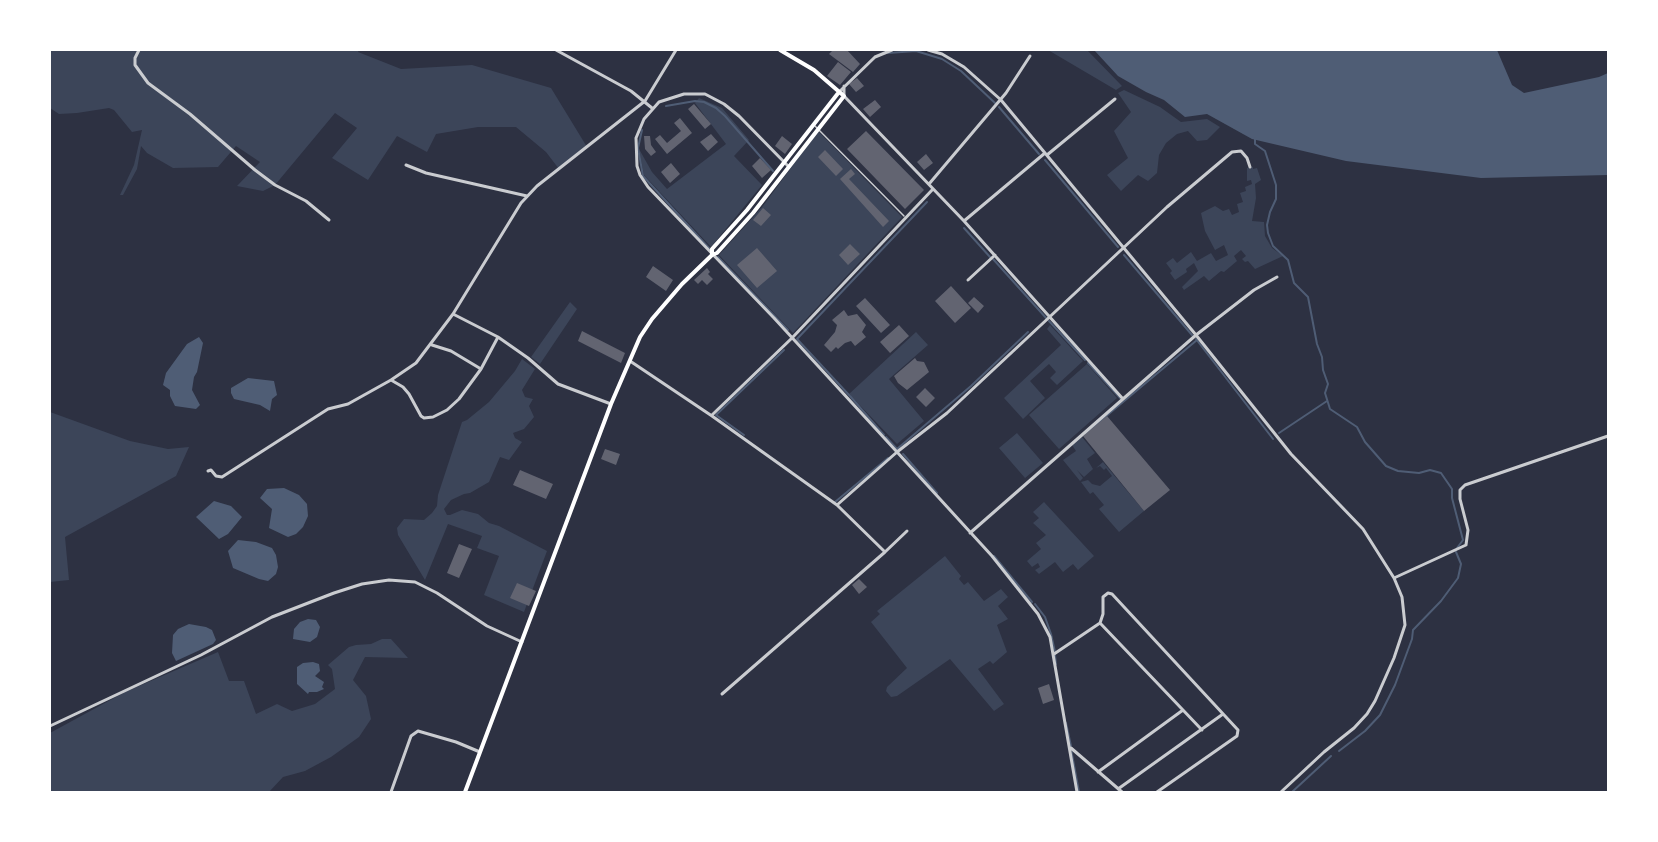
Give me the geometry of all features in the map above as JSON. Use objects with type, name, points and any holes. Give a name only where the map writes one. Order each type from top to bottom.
[{"type":"main road","points":[[780,50],[814,70],[844,96],[816,127]]},
{"type":"main road","points":[[465,792],[611,404],[628,360],[640,337],[682,284],[712,255],[717,253],[751,215],[839,92]]},
{"type":"main road","points":[[712,255],[712,249],[787,166]]},
{"type":"main road","points":[[746,211],[751,215]]},
{"type":"street","points":[[139,50],[135,58],[135,65],[148,83],[190,114],[255,170],[275,185],[306,201],[329,220]]},
{"type":"street","points":[[556,50],[631,91],[652,108]]},
{"type":"street","points":[[208,471],[211,470],[216,476],[222,477],[328,410],[348,404],[416,363],[453,314],[527,196],[645,101],[676,50]]},
{"type":"street","points":[[839,92],[875,57],[892,50]]},
{"type":"street","points":[[928,50],[942,54],[964,66],[1001,100],[1196,335],[1291,454],[1362,529],[1394,578],[1402,597],[1405,625],[1394,658],[1375,700],[1367,714],[1354,728],[1281,792]]},
{"type":"street","points":[[929,185],[1001,100],[1030,56]]},
{"type":"street","points":[[844,86],[844,96],[964,221],[1123,399]]},
{"type":"street","points":[[787,166],[739,116],[711,96],[694,93],[675,96],[659,102],[644,119],[636,138],[636,160],[640,175],[648,187],[897,452],[1013,581],[1038,614],[1050,637],[1077,792]]},
{"type":"street","points":[[964,221],[1115,99]]},
{"type":"street","points":[[837,505],[897,452],[947,413],[1167,207],[1233,152],[1244,154],[1250,167]]},
{"type":"street","points":[[406,165],[426,172],[527,196]]},
{"type":"street","points":[[712,416],[792,338],[904,217],[933,189]]},
{"type":"street","points":[[968,280],[995,255]]},
{"type":"street","points":[[970,533],[1196,335],[1254,290],[1277,277]]},
{"type":"street","points":[[453,314],[498,337],[528,358],[558,384],[611,404]]},
{"type":"street","points":[[390,380],[404,387],[421,416],[433,417],[447,410],[459,399],[481,369],[498,337]]},
{"type":"street","points":[[431,345],[450,351],[481,369]]},
{"type":"street","points":[[628,360],[712,416],[837,505],[885,552]]},
{"type":"street","points":[[1394,578],[1466,544],[1468,530],[1460,499],[1460,490],[1465,485],[1608,436]]},
{"type":"street","points":[[722,694],[907,531]]},
{"type":"street","points":[[50,726],[201,656],[272,617],[362,584],[389,580],[415,582],[442,596],[495,630],[522,642]]},
{"type":"street","points":[[1053,655],[1100,623],[1103,614],[1103,597],[1108,593],[1112,594],[1238,730],[1237,736],[1157,792]]},
{"type":"street","points":[[1100,623],[1202,730]]},
{"type":"street","points":[[1098,772],[1183,710]]},
{"type":"street","points":[[1118,789],[1223,714]]},
{"type":"street","points":[[391,792],[411,736],[418,731],[480,752]]},
{"type":"street","points":[[1070,747],[1122,792]]},
{"type":"lane","points":[[816,127],[904,217]]},
{"type":"shaded area","points":[[50,50],[359,50],[358,52],[401,69],[472,65],[551,88],[587,147],[559,169],[546,152],[516,127],[478,127],[436,134],[427,152],[397,136],[368,180],[332,158],[357,128],[335,113],[275,185],[263,191],[237,186],[260,162],[236,146],[218,167],[173,168],[147,153],[141,146],[137,169],[123,195],[120,195],[134,165],[142,130],[132,132],[114,110],[109,108],[59,114],[50,108]]},
{"type":"shaded area","points":[[1048,50],[1087,50],[1122,86],[1116,90]]},
{"type":"shaded area","points":[[1094,50],[1497,50],[1512,85],[1524,93],[1599,77],[1608,73],[1608,175],[1481,178],[1346,161],[1252,139],[1207,114],[1185,117],[1164,100],[1118,76]]},
{"type":"shaded area","points":[[1124,90],[1160,107],[1181,122],[1207,119],[1220,127],[1207,140],[1197,141],[1188,131],[1177,134],[1166,143],[1159,155],[1157,173],[1148,181],[1138,175],[1121,191],[1107,175],[1128,158],[1114,131],[1131,112],[1118,93]]},
{"type":"shaded area","points":[[699,98],[722,108],[749,140],[734,156],[762,185],[711,247],[644,175],[639,149],[652,172],[667,189],[726,144],[695,103]]},
{"type":"shaded area","points":[[818,131],[902,217],[793,333],[719,255],[763,206]]},
{"type":"shaded area","points":[[1253,167],[1253,169],[1257,168],[1261,180],[1255,184],[1256,198],[1252,221],[1264,222],[1265,236],[1272,248],[1283,256],[1255,269],[1248,261],[1245,262],[1242,259],[1246,256],[1241,250],[1234,256],[1237,261],[1224,272],[1221,271],[1209,281],[1204,276],[1184,290],[1182,287],[1198,271],[1194,263],[1186,269],[1187,272],[1175,280],[1166,263],[1173,258],[1177,263],[1191,252],[1197,261],[1211,253],[1216,261],[1228,255],[1224,245],[1215,250],[1205,231],[1201,213],[1215,206],[1223,211],[1229,209],[1232,215],[1239,212],[1237,204],[1243,202],[1240,193],[1246,191],[1245,187],[1252,184],[1251,180],[1247,181],[1247,168]]},
{"type":"shaded area","points":[[570,302],[577,309],[540,364],[531,357]]},
{"type":"shaded area","points":[[1050,325],[1083,361],[1057,385],[1050,378],[1056,372],[1049,364],[1030,381],[1045,398],[1023,419],[1004,398],[1061,345],[1047,329]]},
{"type":"shaded area","points":[[916,332],[928,345],[889,379],[924,421],[897,444],[849,394]]},
{"type":"shaded area","points":[[199,337],[203,343],[192,390],[200,405],[196,409],[175,406],[170,390],[163,385],[166,373],[187,344]]},
{"type":"shaded area","points":[[522,359],[535,369],[522,390],[525,397],[533,399],[529,406],[534,417],[524,429],[513,433],[515,438],[522,442],[509,460],[500,457],[489,482],[470,493],[451,500],[444,509],[447,515],[462,510],[478,514],[489,523],[547,551],[524,612],[484,595],[499,556],[477,548],[482,536],[448,524],[425,580],[398,535],[397,528],[404,519],[424,520],[432,513],[437,506],[438,495],[462,422],[489,402]]},
{"type":"shaded area","points":[[1087,364],[1117,398],[1059,449],[1029,415]]},
{"type":"shaded area","points":[[248,378],[274,381],[277,395],[272,399],[270,411],[260,405],[234,399],[231,388]]},
{"type":"shaded area","points":[[50,412],[130,441],[168,449],[189,447],[176,476],[65,537],[69,580],[50,582]]},
{"type":"shaded area","points":[[1017,433],[1043,463],[1025,478],[999,448]]},
{"type":"shaded area","points":[[1082,437],[1095,453],[1087,459],[1093,469],[1084,477],[1077,470],[1083,478],[1080,481],[1063,460],[1076,451],[1072,445]]},
{"type":"shaded area","points":[[1103,462],[1144,511],[1119,532],[1099,509],[1104,505],[1093,492],[1090,494],[1081,482],[1088,480],[1100,486],[1112,476],[1106,468],[1104,470],[1100,466],[1096,468]]},
{"type":"shaded area","points":[[284,488],[299,495],[307,504],[308,516],[303,527],[296,534],[288,537],[269,528],[272,509],[260,498],[267,489]]},
{"type":"shaded area","points":[[214,501],[231,506],[242,517],[228,534],[219,539],[196,517]]},
{"type":"shaded area","points":[[1044,502],[1094,556],[1078,570],[1073,564],[1063,572],[1055,562],[1039,574],[1035,570],[1040,567],[1038,563],[1032,567],[1027,561],[1041,549],[1036,543],[1046,535],[1033,523],[1039,518],[1033,512]]},
{"type":"shaded area","points":[[238,540],[256,542],[272,548],[278,567],[276,574],[268,581],[233,568],[228,551]]},
{"type":"shaded area","points":[[945,556],[961,576],[959,579],[964,585],[968,582],[984,601],[1001,589],[1008,597],[998,606],[1008,619],[997,625],[1007,652],[993,664],[990,661],[978,669],[1004,704],[994,711],[950,659],[897,696],[891,697],[886,691],[887,687],[907,668],[871,622],[880,614],[877,611]]},
{"type":"shaded area","points":[[308,619],[316,620],[320,627],[317,637],[310,642],[293,639],[294,629],[300,622]]},
{"type":"shaded area","points":[[189,624],[212,630],[216,640],[213,644],[176,661],[172,653],[173,635],[178,629]]},
{"type":"shaded area","points":[[382,639],[391,639],[408,658],[365,657],[353,680],[366,696],[371,719],[359,737],[331,757],[305,771],[283,777],[269,792],[50,792],[50,733],[125,692],[218,652],[229,681],[244,681],[256,714],[277,704],[292,711],[315,704],[335,689],[332,669],[328,665],[349,647],[371,644]]},
{"type":"shaded area","points":[[303,663],[319,664],[320,671],[315,676],[324,682],[322,687],[324,689],[308,694],[297,684],[297,667]]},
{"type":"building","points":[[833,50],[847,50],[860,64],[853,72],[829,54]]},
{"type":"building","points":[[838,62],[851,72],[840,85],[827,76]]},
{"type":"building","points":[[857,78],[864,86],[856,92],[849,84]]},
{"type":"building","points":[[875,100],[881,107],[870,117],[863,109]]},
{"type":"building","points":[[694,104],[711,124],[705,129],[688,109]]},
{"type":"building","points":[[680,118],[692,133],[667,154],[655,139],[660,135],[667,143],[681,131],[674,123]]},
{"type":"building","points":[[866,131],[924,190],[905,209],[847,149]]},
{"type":"building","points":[[711,134],[718,142],[708,151],[700,142]]},
{"type":"building","points":[[644,136],[650,136],[651,145],[656,152],[651,156],[645,149]]},
{"type":"building","points":[[782,136],[792,144],[785,154],[775,146]]},
{"type":"building","points":[[825,150],[843,169],[836,176],[818,157]]},
{"type":"building","points":[[926,154],[933,163],[924,170],[917,162]]},
{"type":"building","points":[[760,158],[771,170],[762,178],[752,166]]},
{"type":"building","points":[[671,163],[680,174],[670,183],[661,172]]},
{"type":"building","points":[[851,169],[855,174],[849,179],[889,221],[883,227],[840,179]]},
{"type":"building","points":[[763,208],[771,215],[761,226],[753,220]]},
{"type":"building","points":[[850,244],[860,254],[848,265],[839,255]]},
{"type":"building","points":[[757,248],[777,271],[757,288],[737,265]]},
{"type":"building","points":[[653,266],[673,280],[666,291],[646,277]]},
{"type":"building","points":[[707,268],[710,272],[708,274],[713,279],[707,285],[702,280],[698,284],[694,280]]},
{"type":"building","points":[[951,286],[971,308],[955,323],[935,301]]},
{"type":"building","points":[[974,297],[984,306],[978,313],[968,303]]},
{"type":"building","points":[[865,298],[890,325],[881,333],[856,306]]},
{"type":"building","points":[[844,310],[848,316],[857,314],[866,325],[862,332],[866,337],[855,346],[851,341],[838,349],[836,347],[831,352],[824,345],[835,332],[837,325],[832,320]]},
{"type":"building","points":[[899,325],[909,336],[890,353],[880,342]]},
{"type":"building","points":[[582,331],[625,353],[621,363],[578,341]]},
{"type":"building","points":[[915,358],[917,361],[924,362],[929,372],[907,390],[898,383],[894,376]]},
{"type":"building","points":[[925,388],[935,398],[926,407],[916,397]]},
{"type":"building","points":[[1107,416],[1170,490],[1144,511],[1083,436]]},
{"type":"building","points":[[605,449],[620,454],[616,465],[601,459]]},
{"type":"building","points":[[520,470],[553,484],[546,499],[513,485]]},
{"type":"building","points":[[459,544],[472,549],[459,578],[447,573]]},
{"type":"building","points":[[859,579],[867,587],[859,594],[852,585]]},
{"type":"building","points":[[517,583],[536,591],[529,606],[510,598]]},
{"type":"building","points":[[1049,684],[1054,700],[1043,704],[1038,688]]},
{"type":"waterway","points":[[888,53],[916,51],[942,59],[961,71],[995,103]]},
{"type":"waterway","points":[[666,106],[695,101],[704,102],[716,108],[773,171]]},
{"type":"waterway","points":[[999,107],[1039,154]]},
{"type":"waterway","points":[[642,130],[638,148],[643,176],[709,248]]},
{"type":"waterway","points":[[1255,138],[1255,144],[1265,151],[1276,185],[1276,199],[1270,212],[1268,233],[1273,246],[1288,260],[1294,283],[1308,297],[1328,384],[1325,393],[1330,409],[1357,427],[1365,442],[1386,466],[1398,471],[1419,473],[1430,470],[1441,473],[1452,489],[1452,498],[1463,540],[1457,548]]},
{"type":"waterway","points":[[1045,160],[1118,247]]},
{"type":"waterway","points":[[849,395],[797,339],[927,202]]},
{"type":"waterway","points":[[964,228],[990,257]]},
{"type":"waterway","points":[[1124,255],[1192,335]]},
{"type":"waterway","points":[[718,257],[788,330]]},
{"type":"waterway","points":[[993,259],[1047,319]]},
{"type":"waterway","points":[[1049,321],[1085,360]]},
{"type":"waterway","points":[[886,437],[897,449],[971,386],[1028,332]]},
{"type":"waterway","points":[[1196,339],[1273,439]]},
{"type":"waterway","points":[[1086,433],[1197,340]]},
{"type":"waterway","points":[[744,435],[716,415],[784,350]]},
{"type":"waterway","points":[[1088,363],[1121,399]]},
{"type":"waterway","points":[[850,396],[884,435]]},
{"type":"waterway","points":[[1279,433],[1327,401]]},
{"type":"waterway","points":[[903,454],[937,493]]},
{"type":"waterway","points":[[835,502],[888,458]]},
{"type":"waterway","points":[[1339,751],[1365,731],[1380,715],[1395,685],[1412,639],[1413,630],[1441,601],[1458,578],[1461,564],[1456,552]]},
{"type":"waterway","points":[[994,556],[1032,602]]},
{"type":"waterway","points":[[1035,604],[1045,617],[1055,652]]},
{"type":"waterway","points":[[1055,655],[1056,664]]},
{"type":"waterway","points":[[1066,723],[1071,746]]},
{"type":"waterway","points":[[1071,749],[1079,792]]},
{"type":"waterway","points":[[1292,792],[1331,756]]}]
